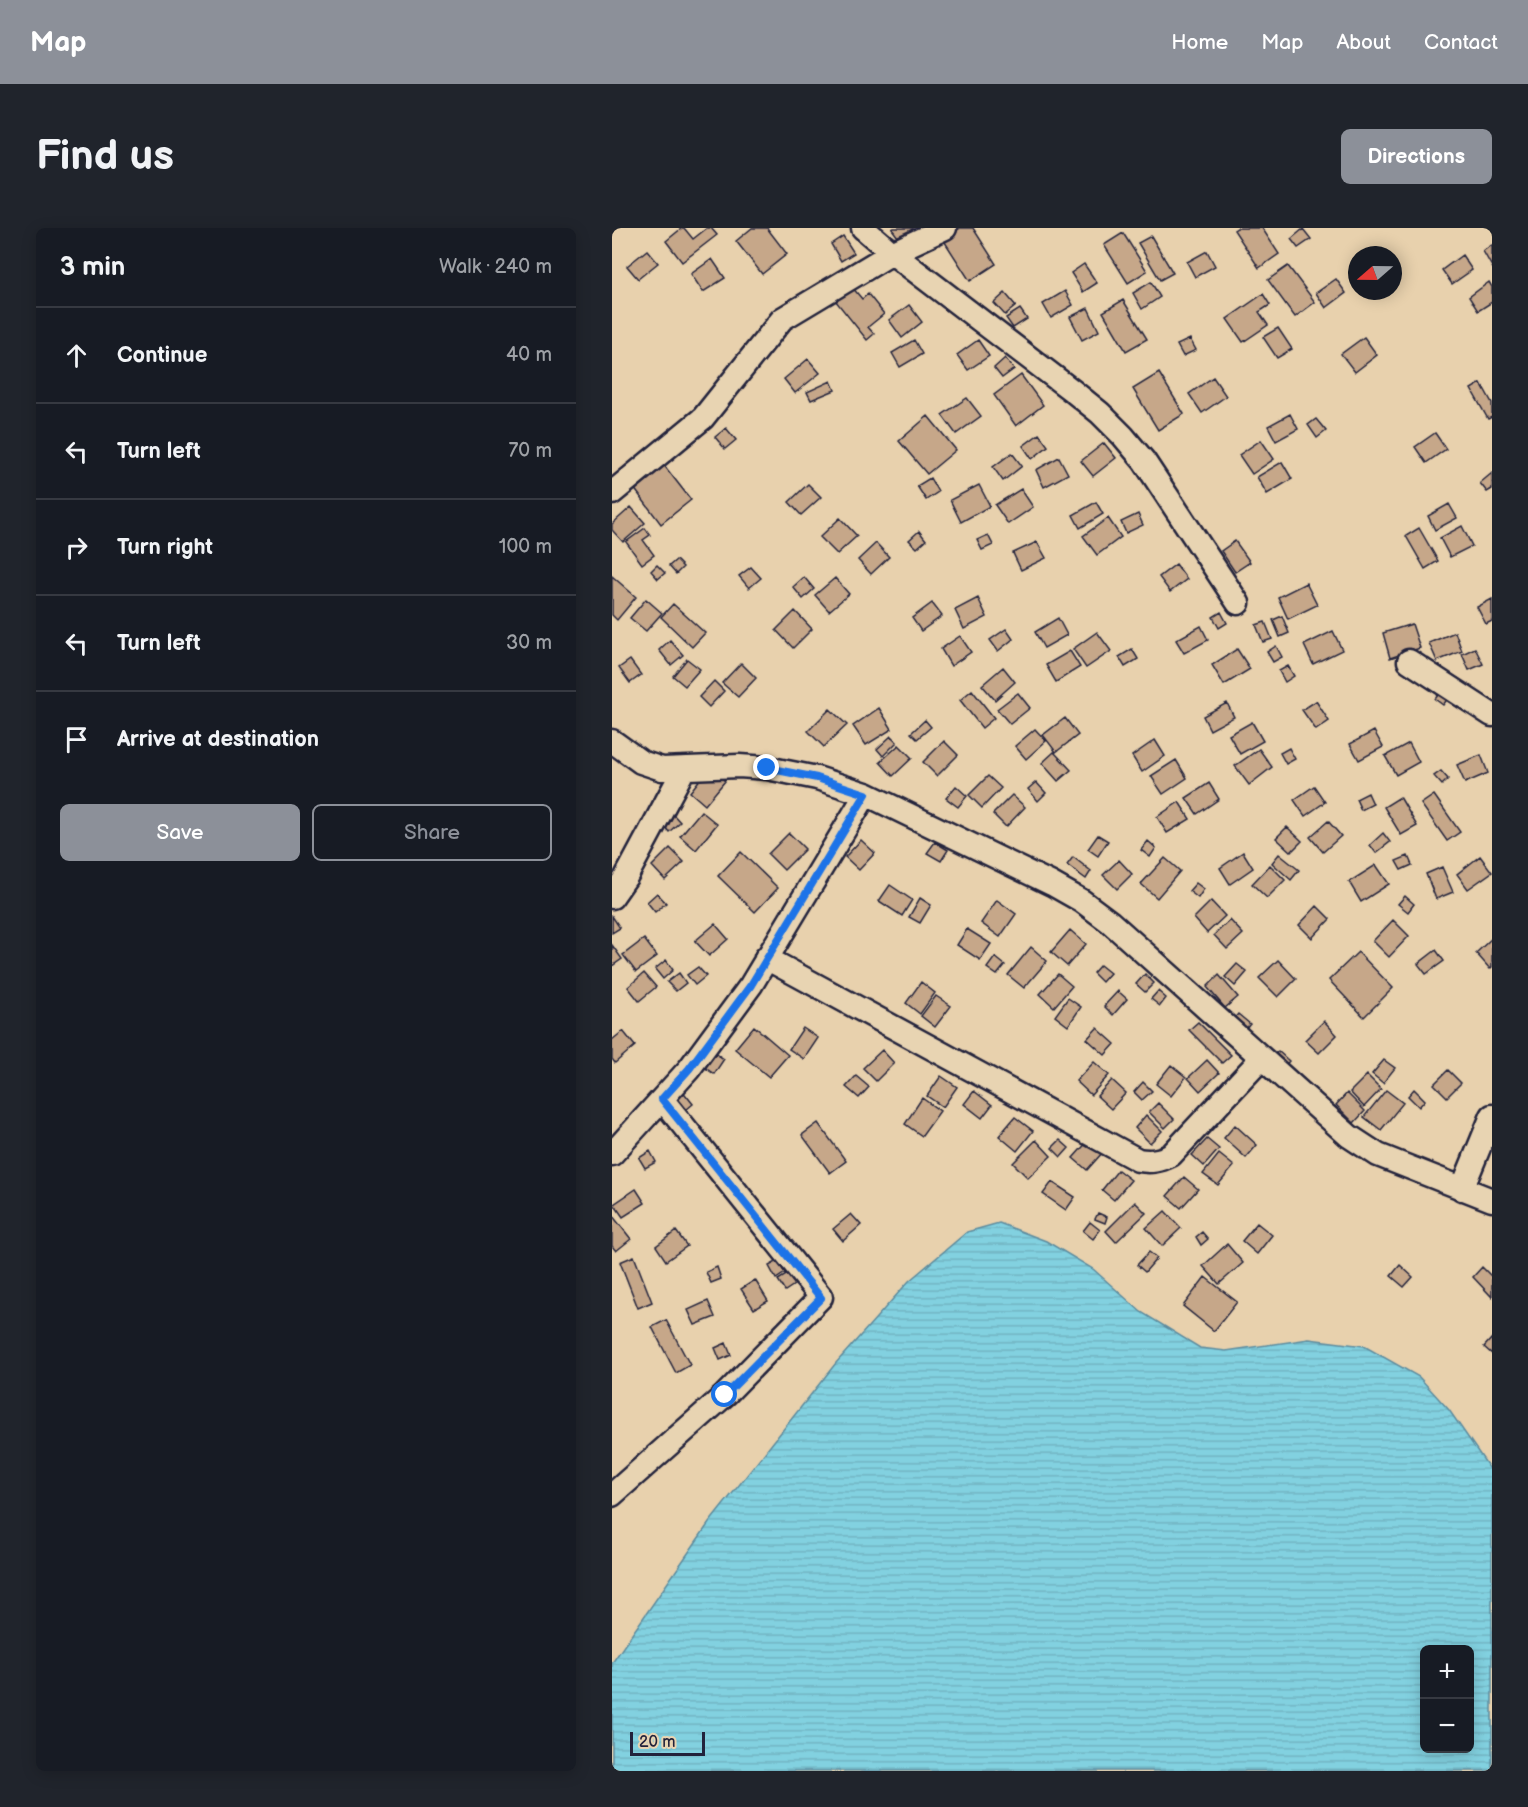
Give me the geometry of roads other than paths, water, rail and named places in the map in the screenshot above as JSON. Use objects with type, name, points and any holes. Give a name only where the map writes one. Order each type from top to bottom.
[{"type":"street","points":[[863,228],[892,253],[1100,413],[1123,436],[1150,470],[1238,603]]},
{"type":"street","points":[[612,494],[703,418],[782,320],[892,253],[945,228]]},
{"type":"street","points":[[1409,661],[1492,715]]},
{"type":"street","points":[[612,741],[641,762],[662,770],[739,766],[767,768],[817,778],[866,794],[1052,884],[1082,901],[1110,921],[1349,1136],[1378,1155],[1492,1200]]},
{"type":"street","points":[[612,897],[626,877],[684,769]]},
{"type":"street","points":[[612,1154],[689,1069],[751,985],[866,794]]},
{"type":"street","points":[[766,958],[1138,1160],[1149,1162],[1171,1155],[1262,1058]]},
{"type":"street","points":[[612,1495],[725,1395],[821,1298],[662,1099]]},
{"type":"street","points":[[1462,1189],[1492,1116]]},
{"type":"water","points":[[999,1223],[1046,1241],[1093,1269],[1141,1312],[1200,1348],[1226,1351],[1309,1339],[1364,1346],[1419,1377],[1449,1410],[1492,1472],[1492,1771],[612,1771],[612,1663],[709,1523],[836,1363],[909,1281],[967,1232]]}]
